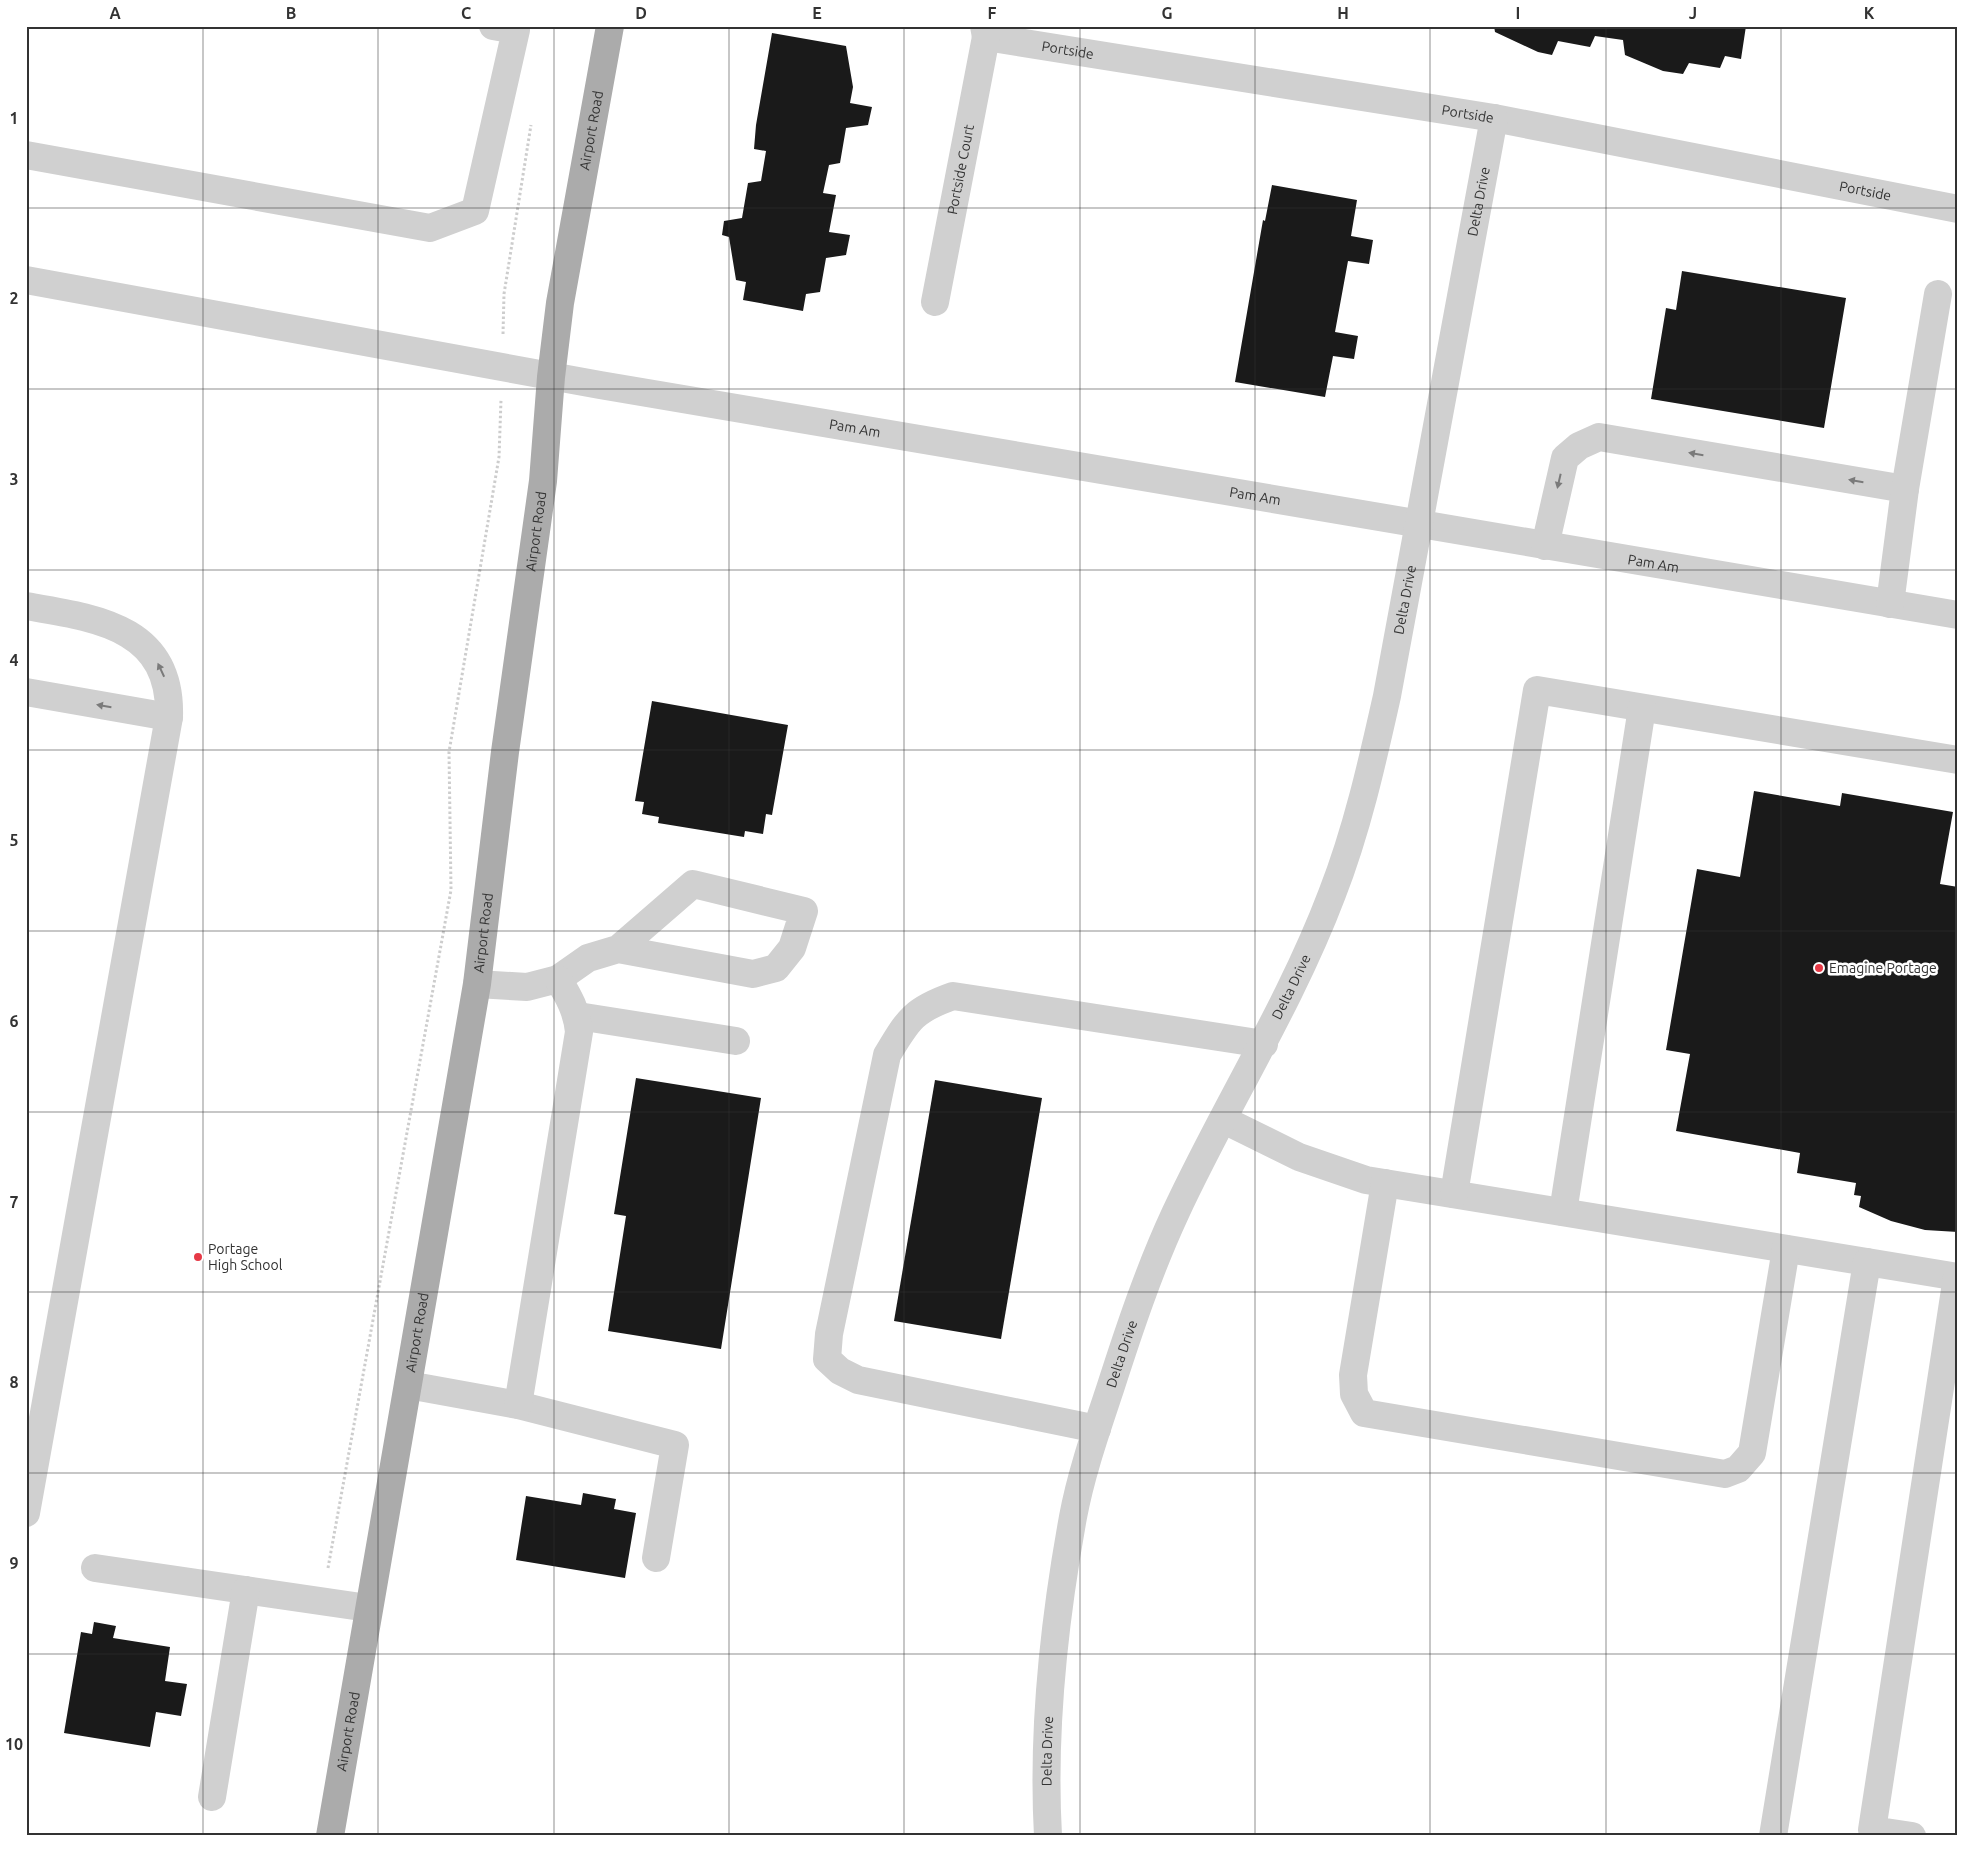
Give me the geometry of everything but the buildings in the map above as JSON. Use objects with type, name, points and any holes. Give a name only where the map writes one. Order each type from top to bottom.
[{"type":"main road","name":"Airport Road","points":[[330,1836],[477,984],[505,752],[543,481],[551,377],[560,303],[610,26]]},
{"type":"street","points":[[26,154],[430,228],[476,211],[508,27]]},
{"type":"street","name":"Portside","points":[[985,32],[1494,118],[1958,208]]},
{"type":"street","name":"Portside Court","points":[[935,302],[985,32]]},
{"type":"street","name":"Delta Drive","points":[[1048,1836],[1045,1782],[1054,1649],[1073,1515],[1097,1429],[1135,1313],[1175,1214],[1264,1044],[1332,894],[1366,787],[1387,696],[1494,118]]},
{"type":"street","name":"Pam Am","points":[[26,280],[551,377],[1958,615]]},
{"type":"street","points":[[1890,604],[1904,489],[1938,294]]},
{"type":"street","points":[[1544,546],[1565,458],[1579,446],[1600,437],[1904,489]]},
{"type":"street","points":[[26,606],[104,621],[122,629],[149,650],[166,681],[170,698],[169,717],[26,1513]]},
{"type":"street","points":[[1454,1194],[1537,690],[1958,760]]},
{"type":"street","points":[[26,692],[169,717]]},
{"type":"street","points":[[1563,1212],[1642,708]]},
{"type":"street","points":[[477,984],[527,988],[558,979],[588,958],[618,949],[693,884],[804,911],[792,948],[787,955],[776,968],[753,974],[618,949]]},
{"type":"street","points":[[518,1405],[579,1032],[578,1016],[558,979]]},
{"type":"street","points":[[1097,1429],[858,1380],[840,1371],[827,1359],[829,1334],[887,1056],[907,1022],[927,1006],[953,996],[1264,1044]]},
{"type":"street","points":[[578,1016],[736,1041]]},
{"type":"street","points":[[1224,1120],[1299,1157],[1366,1180],[1957,1277],[1860,1833],[1912,1836]]},
{"type":"street","points":[[1385,1183],[1353,1375],[1354,1394],[1364,1412],[1725,1474],[1738,1469],[1752,1453],[1786,1249]]},
{"type":"street","points":[[1773,1836],[1868,1262]]},
{"type":"street","points":[[408,1385],[518,1405],[675,1444],[656,1558]]},
{"type":"street","points":[[95,1568],[368,1608]]},
{"type":"street","points":[[212,1797],[246,1590]]},
{"type":"path","points":[[322,1601],[451,890],[449,752],[499,457],[504,294],[532,120]]},
{"type":"place","name":"Emagine Portage","points":[[1819,968]]},
{"type":"place","name":"Portage High School","points":[[198,1257]]}]
